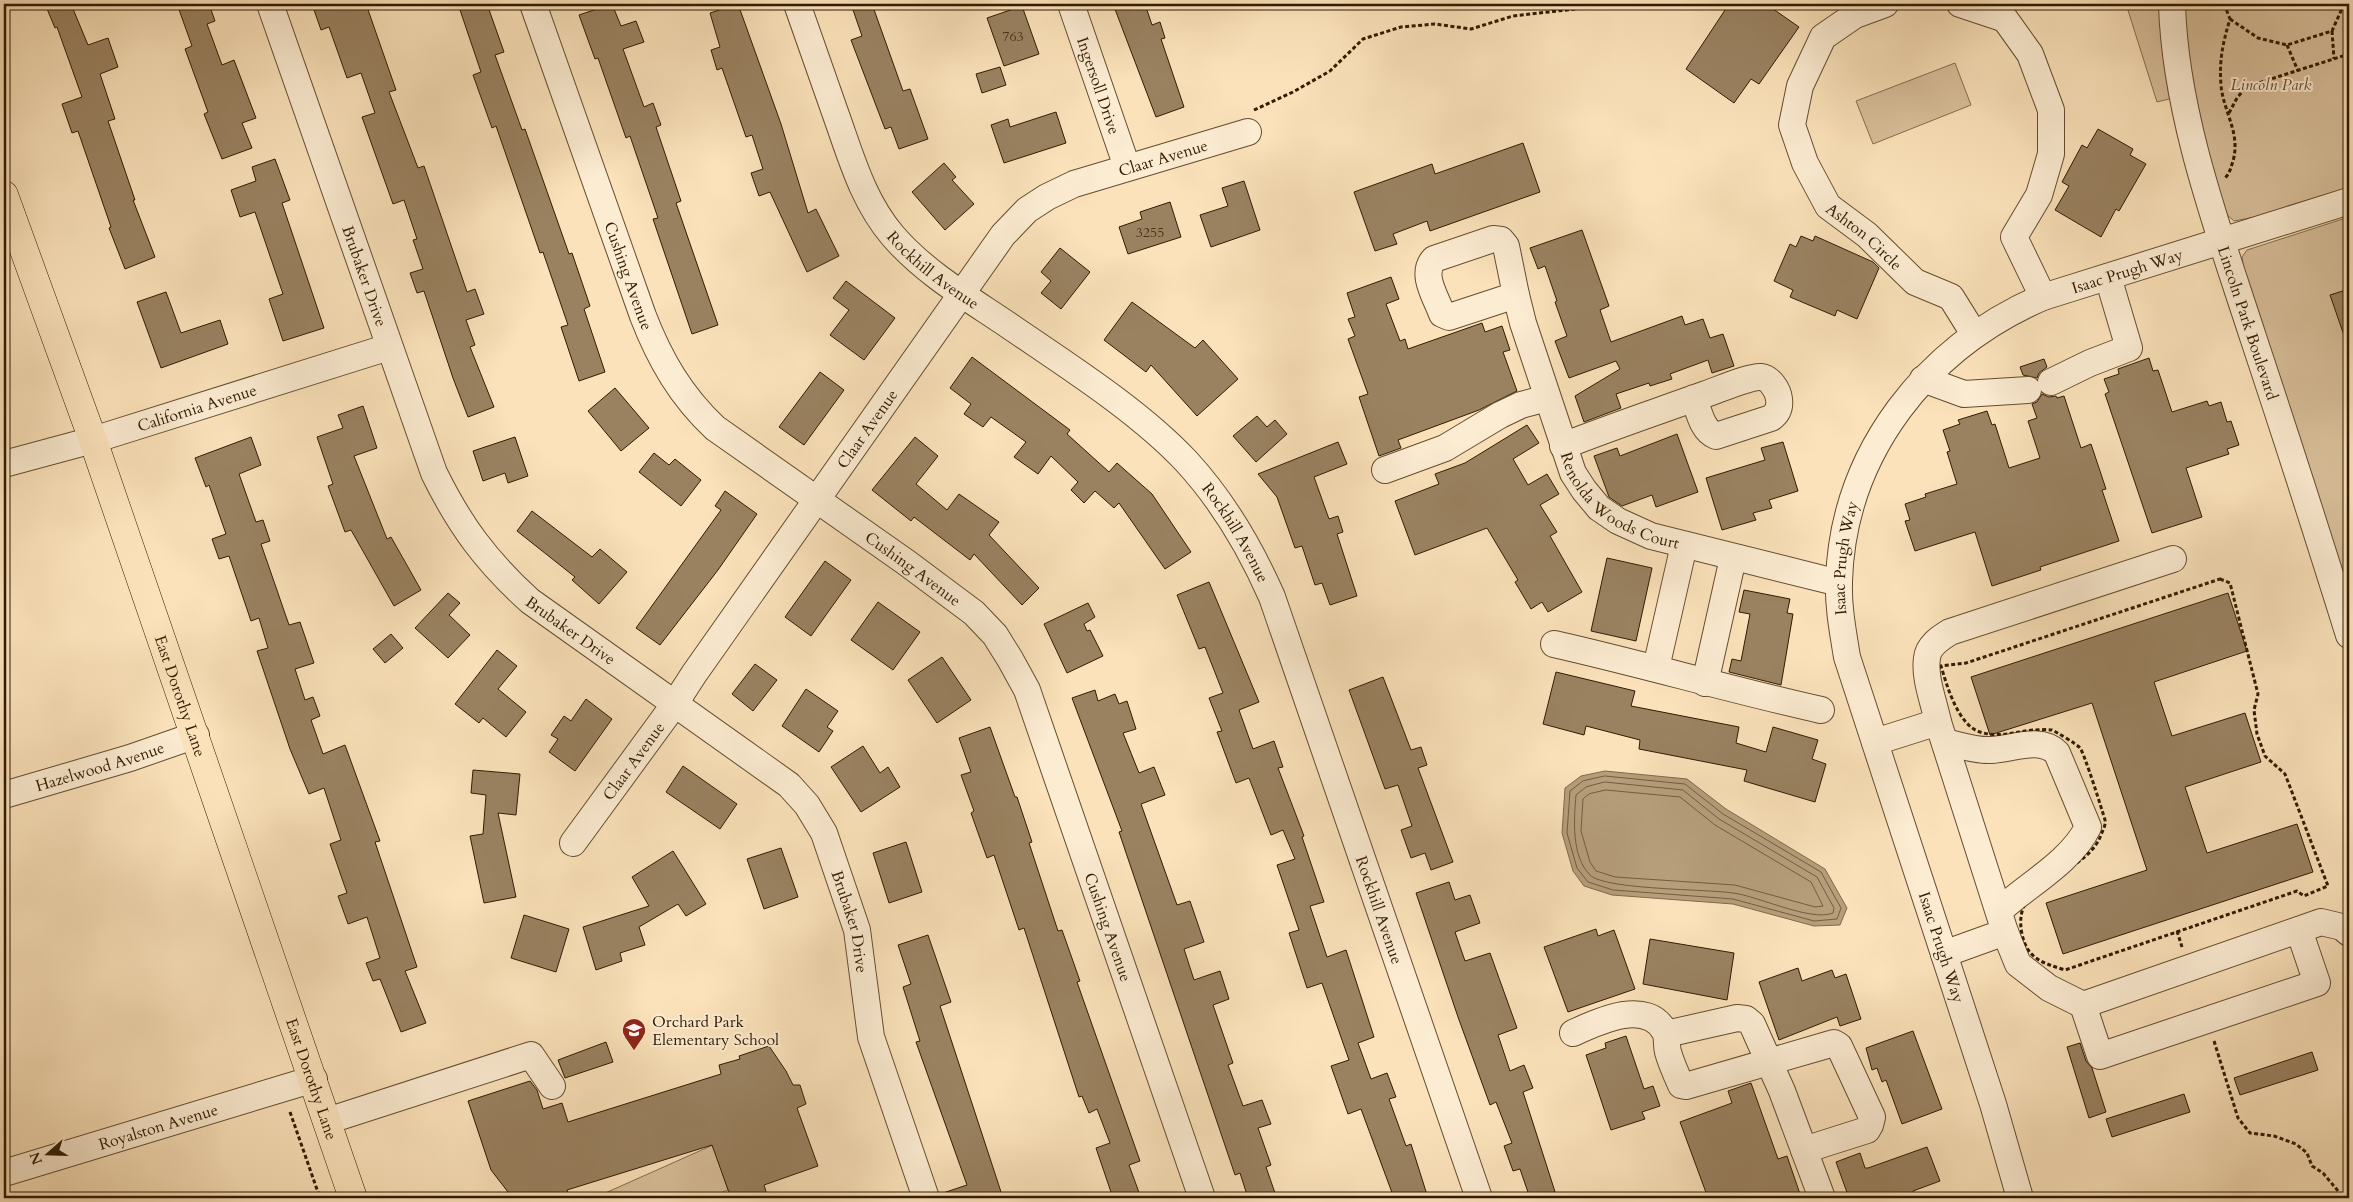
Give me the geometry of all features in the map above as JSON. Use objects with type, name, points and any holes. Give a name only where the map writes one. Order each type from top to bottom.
[{"type":"main road","name":"East Dorothy Lane","points":[[4,194],[93,440],[196,735],[354,1198]]},
{"type":"street","name":"Brubaker Drive","points":[[270,4],[434,473],[451,507],[476,545],[503,577],[530,601],[789,785],[807,805],[824,833],[857,930],[864,1002],[871,1037],[926,1198]]},
{"type":"street","name":"Cushing Avenue","points":[[533,4],[643,316],[657,351],[674,381],[695,409],[715,428],[907,563],[974,613],[995,635],[1010,659],[1027,690],[1202,1198]]},
{"type":"street","name":"Rockhill Avenue","points":[[797,4],[858,178],[873,208],[892,235],[914,257],[961,293],[1066,365],[1149,426],[1185,460],[1214,493],[1239,532],[1263,576],[1276,606],[1479,1198]]},
{"type":"street","name":"Ingersoll Drive","points":[[1071,4],[1127,166]]},
{"type":"street","name":"Ashton Circle","points":[[1886,4],[1855,14],[1823,37],[1800,86],[1792,125],[1806,163],[1828,206],[1867,235],[1915,282],[1951,297],[1974,334]]},
{"type":"street","points":[[1960,4],[2005,19],[2030,54],[2051,110],[2051,154],[2039,195],[2014,238],[2043,297]]},
{"type":"street","name":"Lincoln Park Boulevard","points":[[2172,4],[2180,75],[2195,148],[2222,242],[2349,635]]},
{"type":"street","name":"Claar Avenue","points":[[573,843],[674,705],[1003,235],[1027,210],[1046,196],[1074,184],[1127,166],[1248,132]]},
{"type":"street","name":"Isaac Prugh Way","points":[[2018,1198],[1993,1104],[1847,657],[1840,617],[1839,583],[1844,536],[1855,494],[1868,460],[1888,424],[1923,379],[1936,365],[1974,334],[2010,311],[2043,297],[2349,201]]},
{"type":"street","points":[[1923,379],[1964,394],[2040,386],[2090,363],[2130,348],[2108,277]]},
{"type":"street","name":"Renolda Woods Court","points":[[1516,295],[1547,398],[1573,473],[1599,508],[1618,521],[1651,536],[1839,583]]},
{"type":"street","name":"California Avenue","points":[[4,464],[93,440],[389,348]]},
{"type":"street","points":[[1386,470],[1445,448],[1500,415],[1521,405],[1547,398]]},
{"type":"street","points":[[1563,446],[1694,398]]},
{"type":"street","points":[[1656,668],[1684,545]]},
{"type":"street","points":[[1705,682],[1733,558]]},
{"type":"street","points":[[2173,558],[1950,632],[1935,642],[1926,657],[1929,684],[1941,732],[2002,921],[2018,964],[2049,988],[2083,1005],[2100,1056],[2317,982],[2299,930]]},
{"type":"street","points":[[1554,644],[1821,710]]},
{"type":"street","points":[[1875,742],[1941,732],[1989,750],[2034,744],[2050,746],[2057,753],[2088,827],[2080,842],[2002,921],[1944,954]]},
{"type":"street","name":"Hazelwood Avenue","points":[[4,795],[130,758],[196,735]]},
{"type":"street","points":[[2083,1005],[2321,922],[2342,927],[2349,933]]},
{"type":"street","points":[[1573,1033],[1630,1014],[1647,1015],[1658,1023],[1666,1034],[1668,1051],[1680,1084],[1686,1086],[1834,1043],[1839,1046],[1872,1116],[1870,1125],[1867,1130],[1804,1150]]},
{"type":"street","points":[[1666,1034],[1737,1018],[1746,1019],[1752,1024],[1822,1198]]},
{"type":"street","points":[[327,1121],[530,1055],[552,1086]]},
{"type":"street","name":"Royalston Avenue","points":[[4,1173],[314,1079]]},
{"type":"path","points":[[1248,132],[1249,113],[1293,92],[1330,71],[1363,39],[1401,27],[1435,24],[1471,29],[1513,16],[1584,8],[1595,4]]},
{"type":"path","points":[[2224,4],[2230,19],[2258,38],[2287,45],[2332,31]]},
{"type":"path","points":[[2334,59],[2332,31],[2344,4]]},
{"type":"path","points":[[2222,182],[2229,174],[2234,155],[2235,136],[2221,86],[2221,49],[2230,19]]},
{"type":"path","points":[[2287,45],[2298,71]]},
{"type":"path","points":[[2229,113],[2237,98],[2246,87],[2349,54]]},
{"type":"path","points":[[2220,579],[2230,584],[2258,694],[2254,710],[2257,734],[2265,756],[2285,774],[2328,886],[2304,896],[2297,891],[2177,931],[2065,970],[2038,961],[2024,944],[2020,925],[2026,900],[2042,884],[2080,862],[2097,846],[2106,822],[2080,748],[2053,730],[2031,730],[2006,736],[1979,732],[1964,719],[1950,697],[1941,666],[1966,663],[2220,579]]},
{"type":"path","points":[[2177,931],[2189,968]]},
{"type":"path","points":[[2206,1020],[2238,1118],[2250,1133],[2274,1136],[2296,1144],[2307,1153],[2312,1166],[2323,1174],[2344,1198]]},
{"type":"path","points":[[290,1112],[320,1198]]},
{"type":"green space","points":[[2126,4],[2162,4],[2173,98],[2157,102]]},
{"type":"green space","name":"Lincoln Park","points":[[2184,4],[2349,4],[2349,187],[2255,217],[2234,221],[2225,213],[2201,130],[2188,55]]},
{"type":"green space","points":[[1955,63],[1971,105],[1873,144],[1856,101]]},
{"type":"green space","points":[[2349,217],[2349,599],[2244,272],[2242,257],[2247,250]]},
{"type":"green space","points":[[713,1145],[728,1190],[707,1198],[594,1198]]},
{"type":"water","points":[[1605,771],[1687,779],[1726,809],[1825,869],[1847,908],[1840,925],[1814,926],[1733,904],[1612,895],[1584,886],[1573,871],[1562,833],[1565,788],[1581,776]]},
{"type":"building","points":[[45,4],[71,4],[88,45],[108,38],[118,67],[100,74],[115,119],[108,121],[135,200],[133,200],[155,257],[125,269],[109,228],[111,227],[78,131],[72,133],[62,104],[82,97],[57,27],[55,28]]},
{"type":"building","points":[[177,4],[209,4],[215,21],[207,24],[222,65],[234,60],[256,118],[242,123],[252,148],[222,159],[204,114],[208,112],[185,49],[192,46]]},
{"type":"building","points":[[312,4],[366,4],[396,90],[389,92],[418,168],[424,166],[467,292],[475,289],[484,314],[466,320],[475,345],[470,347],[494,407],[468,417],[424,291],[417,293],[410,273],[423,269],[413,240],[417,239],[404,200],[393,204],[362,117],[375,113],[361,73],[347,78],[329,27],[321,30]]},
{"type":"building","points":[[458,4],[487,4],[504,52],[495,55],[522,130],[525,129],[569,254],[572,253],[590,306],[584,309],[605,372],[579,381],[561,327],[568,325],[543,252],[540,253],[496,126],[492,128],[473,75],[481,72]]},
{"type":"building","points":[[612,4],[621,26],[636,21],[644,42],[623,49],[644,107],[653,103],[661,125],[656,127],[681,201],[676,203],[718,325],[692,334],[653,219],[658,218],[630,136],[626,138],[598,58],[595,59],[579,15]]},
{"type":"building","points":[[738,4],[781,124],[808,213],[816,209],[839,256],[807,272],[770,192],[759,196],[751,173],[763,169],[752,135],[746,137],[722,68],[717,70],[711,50],[720,47],[710,13]]},
{"type":"building","points":[[851,4],[872,4],[903,91],[910,89],[928,139],[899,149],[891,127],[885,129],[851,40],[862,36]]},
{"type":"building","points":[[1113,4],[1145,4],[1152,25],[1160,22],[1165,38],[1161,39],[1184,107],[1156,117]]},
{"type":"building","points":[[1729,4],[1766,4],[1799,27],[1759,84],[1751,79],[1734,103],[1686,69]]},
{"type":"building","points":[[1022,6],[1039,54],[1004,66],[987,18]]},
{"type":"building","points":[[1000,67],[1006,85],[982,93],[976,74]]},
{"type":"building","points":[[1056,112],[1066,143],[1004,163],[991,125],[1008,119],[1010,127]]},
{"type":"building","points":[[2098,129],[2133,149],[2130,155],[2146,164],[2119,211],[2116,209],[2101,237],[2055,210],[2069,186],[2062,182],[2082,145],[2087,148]]},
{"type":"building","points":[[1523,143],[1540,192],[1430,231],[1427,221],[1393,234],[1397,244],[1375,251],[1354,192],[1432,164],[1435,174]]},
{"type":"building","points":[[275,159],[290,200],[282,203],[324,328],[283,341],[269,299],[283,294],[255,212],[240,217],[231,190],[256,181],[252,167]]},
{"type":"building","points":[[944,163],[956,177],[952,180],[974,204],[945,230],[912,192]]},
{"type":"building","points":[[1244,181],[1260,230],[1211,247],[1200,215],[1228,206],[1222,188]]},
{"type":"building","points":[[1170,202],[1181,237],[1128,254],[1119,227],[1142,219],[1140,212]]},
{"type":"building","points":[[1582,230],[1609,306],[1600,310],[1611,342],[1682,316],[1685,325],[1703,319],[1710,338],[1723,334],[1734,366],[1712,373],[1708,360],[1670,374],[1672,379],[1650,386],[1649,383],[1616,394],[1621,408],[1584,422],[1575,396],[1620,369],[1616,361],[1569,378],[1555,341],[1567,336],[1555,302],[1557,301],[1545,266],[1538,269],[1530,248]]},
{"type":"building","points":[[1801,236],[1813,241],[1815,236],[1873,262],[1879,268],[1857,319],[1837,310],[1835,316],[1790,297],[1793,290],[1774,281],[1790,244],[1796,247]]},
{"type":"building","points":[[1060,248],[1090,272],[1061,309],[1041,293],[1051,281],[1041,272]]},
{"type":"building","points":[[1391,277],[1399,299],[1386,304],[1400,341],[1405,339],[1408,349],[1482,323],[1485,332],[1502,326],[1510,350],[1503,352],[1517,391],[1479,410],[1398,440],[1401,448],[1379,456],[1359,397],[1368,394],[1348,339],[1355,336],[1348,319],[1355,317],[1347,293]]},
{"type":"building","points":[[846,281],[895,318],[864,360],[830,335],[849,310],[833,298]]},
{"type":"building","points":[[2349,289],[2349,344],[2347,344],[2330,295]]},
{"type":"building","points":[[166,292],[181,333],[220,320],[228,344],[161,368],[137,302]]},
{"type":"building","points":[[1132,302],[1195,348],[1203,340],[1238,379],[1197,416],[1151,365],[1146,372],[1104,340]]},
{"type":"building","points":[[972,357],[1070,430],[1067,434],[1109,472],[1117,463],[1152,494],[1191,552],[1165,569],[1119,503],[1114,508],[1095,491],[1084,503],[1071,490],[1078,482],[1051,456],[1038,474],[1014,457],[1026,442],[991,417],[983,427],[964,414],[971,404],[950,388]]},
{"type":"building","points":[[2149,358],[2153,371],[2158,370],[2172,412],[2207,401],[2209,406],[2221,402],[2227,422],[2231,421],[2239,445],[2227,449],[2229,454],[2186,468],[2202,517],[2152,533],[2105,394],[2109,392],[2104,379],[2119,374],[2118,369]]},
{"type":"building","points":[[2044,359],[2047,367],[2039,373],[2037,378],[2023,375],[2020,367]]},
{"type":"building","points":[[820,372],[844,390],[804,445],[779,427]]},
{"type":"building","points":[[615,388],[649,428],[621,451],[588,411]]},
{"type":"building","points":[[2042,394],[2049,397],[2056,396],[2057,398],[2064,396],[2081,448],[2091,444],[2106,489],[2102,490],[2119,541],[2040,567],[2041,570],[1992,586],[1975,532],[1915,551],[1905,521],[1910,520],[1905,504],[1926,497],[1925,494],[1957,484],[1947,452],[1950,451],[1943,430],[1960,424],[1958,420],[1987,411],[1992,425],[1995,424],[2009,468],[2040,458],[2028,421],[2037,418],[2032,404],[2037,402]]},
{"type":"building","points":[[363,406],[377,448],[354,456],[387,539],[391,537],[421,590],[394,606],[351,530],[345,532],[328,486],[333,484],[317,437],[343,428],[338,415]]},
{"type":"building","points":[[1257,416],[1267,427],[1275,420],[1287,434],[1256,462],[1233,436]]},
{"type":"building","points":[[1527,425],[1539,443],[1513,459],[1528,485],[1547,474],[1559,494],[1540,505],[1557,532],[1550,536],[1582,592],[1548,612],[1542,602],[1531,609],[1515,582],[1518,580],[1487,528],[1415,555],[1395,501],[1439,484],[1435,474],[1465,463]]},
{"type":"building","points":[[1677,434],[1698,492],[1656,507],[1652,495],[1622,506],[1609,497],[1594,456],[1617,448],[1620,456]]},
{"type":"building","points":[[251,437],[261,465],[239,474],[256,522],[263,520],[270,541],[261,544],[289,625],[300,622],[314,663],[295,669],[305,700],[313,697],[320,716],[311,720],[323,754],[345,745],[380,841],[375,842],[417,967],[405,971],[426,1023],[401,1032],[380,979],[373,981],[366,963],[380,958],[367,917],[348,924],[338,896],[347,893],[330,844],[341,840],[324,788],[309,794],[290,749],[257,651],[268,648],[259,618],[251,621],[229,556],[219,559],[212,539],[226,534],[209,485],[206,487],[195,458]]},
{"type":"building","points":[[515,437],[528,476],[508,483],[505,473],[483,481],[473,451]]},
{"type":"building","points":[[915,437],[938,456],[916,484],[947,510],[959,494],[999,522],[989,535],[1039,588],[1022,605],[974,554],[970,560],[914,517],[911,521],[872,490]]},
{"type":"building","points":[[1338,442],[1347,464],[1314,477],[1329,519],[1338,516],[1343,532],[1337,534],[1357,596],[1330,605],[1322,583],[1315,585],[1302,546],[1295,548],[1277,497],[1258,474]]},
{"type":"building","points":[[1783,442],[1798,491],[1769,500],[1772,508],[1753,513],[1756,520],[1722,530],[1706,478],[1765,460],[1761,448]]},
{"type":"building","points":[[654,453],[669,465],[675,459],[701,480],[681,506],[639,472]]},
{"type":"building","points":[[725,491],[757,514],[718,570],[660,645],[636,628],[721,510],[715,506]]},
{"type":"building","points":[[532,511],[592,557],[600,549],[627,572],[599,604],[572,580],[575,577],[517,531]]},
{"type":"building","points":[[1607,558],[1652,568],[1636,641],[1591,631]]},
{"type":"building","points":[[825,561],[851,580],[811,636],[785,617]]},
{"type":"building","points":[[1209,582],[1259,702],[1239,710],[1253,749],[1274,741],[1283,767],[1278,768],[1304,836],[1302,837],[1324,902],[1310,906],[1327,957],[1346,950],[1374,1037],[1358,1043],[1371,1079],[1387,1073],[1396,1097],[1389,1099],[1406,1146],[1411,1144],[1428,1198],[1394,1198],[1361,1109],[1348,1114],[1331,1066],[1349,1060],[1322,983],[1307,988],[1289,933],[1299,930],[1277,865],[1295,859],[1283,830],[1271,835],[1249,778],[1236,783],[1217,732],[1222,731],[1209,698],[1223,693],[1205,647],[1199,649],[1177,595]]},
{"type":"building","points":[[1744,590],[1790,599],[1787,613],[1793,614],[1781,685],[1729,672],[1732,659],[1741,661],[1750,614],[1739,612]]},
{"type":"building","points":[[448,593],[460,603],[449,615],[470,635],[448,658],[415,628]]},
{"type":"building","points":[[2228,593],[2247,651],[2154,682],[2172,736],[2245,713],[2261,762],[2185,787],[2207,853],[2297,824],[2313,872],[2063,954],[2046,903],[2147,870],[2092,703],[1990,735],[1971,677]]},
{"type":"building","points":[[878,602],[920,632],[893,670],[851,640]]},
{"type":"building","points":[[1088,603],[1095,617],[1084,624],[1087,631],[1090,630],[1103,656],[1067,673],[1044,624]]},
{"type":"building","points":[[391,634],[403,648],[385,663],[373,649]]},
{"type":"building","points":[[497,650],[517,666],[498,689],[526,712],[506,737],[483,718],[479,723],[455,704]]},
{"type":"building","points":[[942,657],[971,700],[937,723],[908,680]]},
{"type":"building","points":[[755,664],[777,680],[753,711],[732,694]]},
{"type":"building","points":[[1556,672],[1635,691],[1631,706],[1739,727],[1736,743],[1766,752],[1773,727],[1818,740],[1812,759],[1826,764],[1815,802],[1744,781],[1747,770],[1639,749],[1640,740],[1586,726],[1584,735],[1543,724]]},
{"type":"building","points":[[1383,677],[1411,750],[1421,747],[1427,765],[1418,768],[1453,862],[1431,870],[1425,853],[1411,858],[1401,830],[1412,826],[1398,785],[1385,789],[1349,690]]},
{"type":"building","points":[[806,689],[838,711],[827,727],[833,731],[819,752],[782,726]]},
{"type":"building","points":[[1095,690],[1098,701],[1115,694],[1119,704],[1127,701],[1136,729],[1123,733],[1139,773],[1154,767],[1165,795],[1141,804],[1177,905],[1190,901],[1204,942],[1184,949],[1194,980],[1220,971],[1229,999],[1213,1005],[1233,1063],[1228,1065],[1243,1106],[1262,1100],[1271,1124],[1258,1128],[1271,1165],[1266,1167],[1275,1193],[1260,1198],[1248,1198],[1240,1173],[1235,1175],[1119,832],[1122,831],[1072,698]]},
{"type":"building","points":[[586,699],[612,719],[575,771],[549,752],[558,739],[551,735],[564,716],[571,721]]},
{"type":"building","points":[[990,727],[1015,797],[1017,797],[1032,842],[1029,843],[1058,931],[1062,930],[1080,981],[1077,982],[1140,1161],[1129,1165],[1141,1198],[1113,1198],[1096,1148],[1110,1143],[1097,1109],[1089,1113],[1082,1096],[1079,1097],[1024,928],[1019,930],[994,855],[987,858],[971,813],[974,811],[961,775],[971,772],[959,738]]},
{"type":"building","points":[[863,746],[880,773],[888,767],[900,787],[861,812],[831,767]]},
{"type":"building","points":[[683,766],[737,804],[720,829],[666,792]]},
{"type":"building","points":[[473,770],[520,774],[516,815],[498,813],[516,897],[484,903],[470,836],[483,834],[486,795],[471,793]]},
{"type":"building","points":[[906,842],[922,892],[889,903],[873,853]]},
{"type":"building","points":[[781,848],[798,897],[764,909],[747,859]]},
{"type":"building","points":[[673,851],[706,904],[686,916],[678,904],[639,927],[645,945],[620,953],[622,961],[596,970],[583,927],[649,906],[632,877]]},
{"type":"building","points":[[1449,882],[1455,900],[1470,895],[1480,923],[1455,932],[1465,961],[1490,953],[1517,1028],[1498,1035],[1510,1071],[1524,1065],[1533,1088],[1523,1092],[1557,1198],[1530,1198],[1520,1169],[1513,1171],[1504,1146],[1512,1143],[1496,1102],[1490,1105],[1458,1017],[1416,893]]},
{"type":"building","points":[[524,915],[569,929],[556,972],[511,958]]},
{"type":"building","points":[[1596,929],[1598,936],[1614,930],[1635,989],[1568,1012],[1544,947]]},
{"type":"building","points":[[928,935],[951,1002],[940,1006],[1003,1198],[941,1198],[940,1194],[967,1185],[916,1042],[920,1041],[903,987],[911,984],[898,945]]},
{"type":"building","points":[[1650,939],[1734,953],[1727,1000],[1643,984]]},
{"type":"building","points":[[1798,968],[1802,981],[1832,970],[1835,978],[1846,974],[1861,1019],[1840,1026],[1837,1017],[1779,1040],[1759,982]]},
{"type":"building","points":[[1913,1031],[1942,1109],[1902,1124],[1886,1080],[1882,1082],[1877,1068],[1872,1070],[1866,1048]]},
{"type":"building","points":[[1626,1036],[1644,1089],[1653,1086],[1660,1106],[1642,1112],[1645,1119],[1611,1130],[1586,1055],[1606,1048],[1605,1043]]},
{"type":"building","points":[[606,1042],[613,1062],[565,1078],[558,1060]]},
{"type":"building","points":[[2080,1043],[2086,1061],[2092,1068],[2106,1112],[2089,1118],[2067,1047]]},
{"type":"building","points":[[769,1046],[793,1085],[800,1085],[806,1104],[797,1108],[818,1166],[764,1185],[768,1198],[731,1198],[712,1145],[567,1190],[570,1198],[510,1198],[508,1192],[491,1170],[468,1101],[530,1081],[537,1090],[543,1109],[562,1103],[568,1122],[721,1074],[719,1065],[740,1059],[739,1056]]},
{"type":"building","points":[[2312,1052],[2318,1070],[2240,1095],[2234,1078]]},
{"type":"building","points":[[1751,1083],[1778,1159],[1787,1156],[1800,1194],[1789,1198],[1708,1198],[1680,1122],[1732,1103],[1728,1091]]},
{"type":"building","points":[[2184,1094],[2190,1112],[2112,1137],[2106,1119]]},
{"type":"building","points":[[1927,1147],[1940,1181],[1913,1191],[1916,1198],[1849,1198],[1836,1162],[1860,1153],[1865,1168],[1868,1168]]},
{"type":"place","name":"Orchard Park Elementary School","points":[[634,1051]]}]
